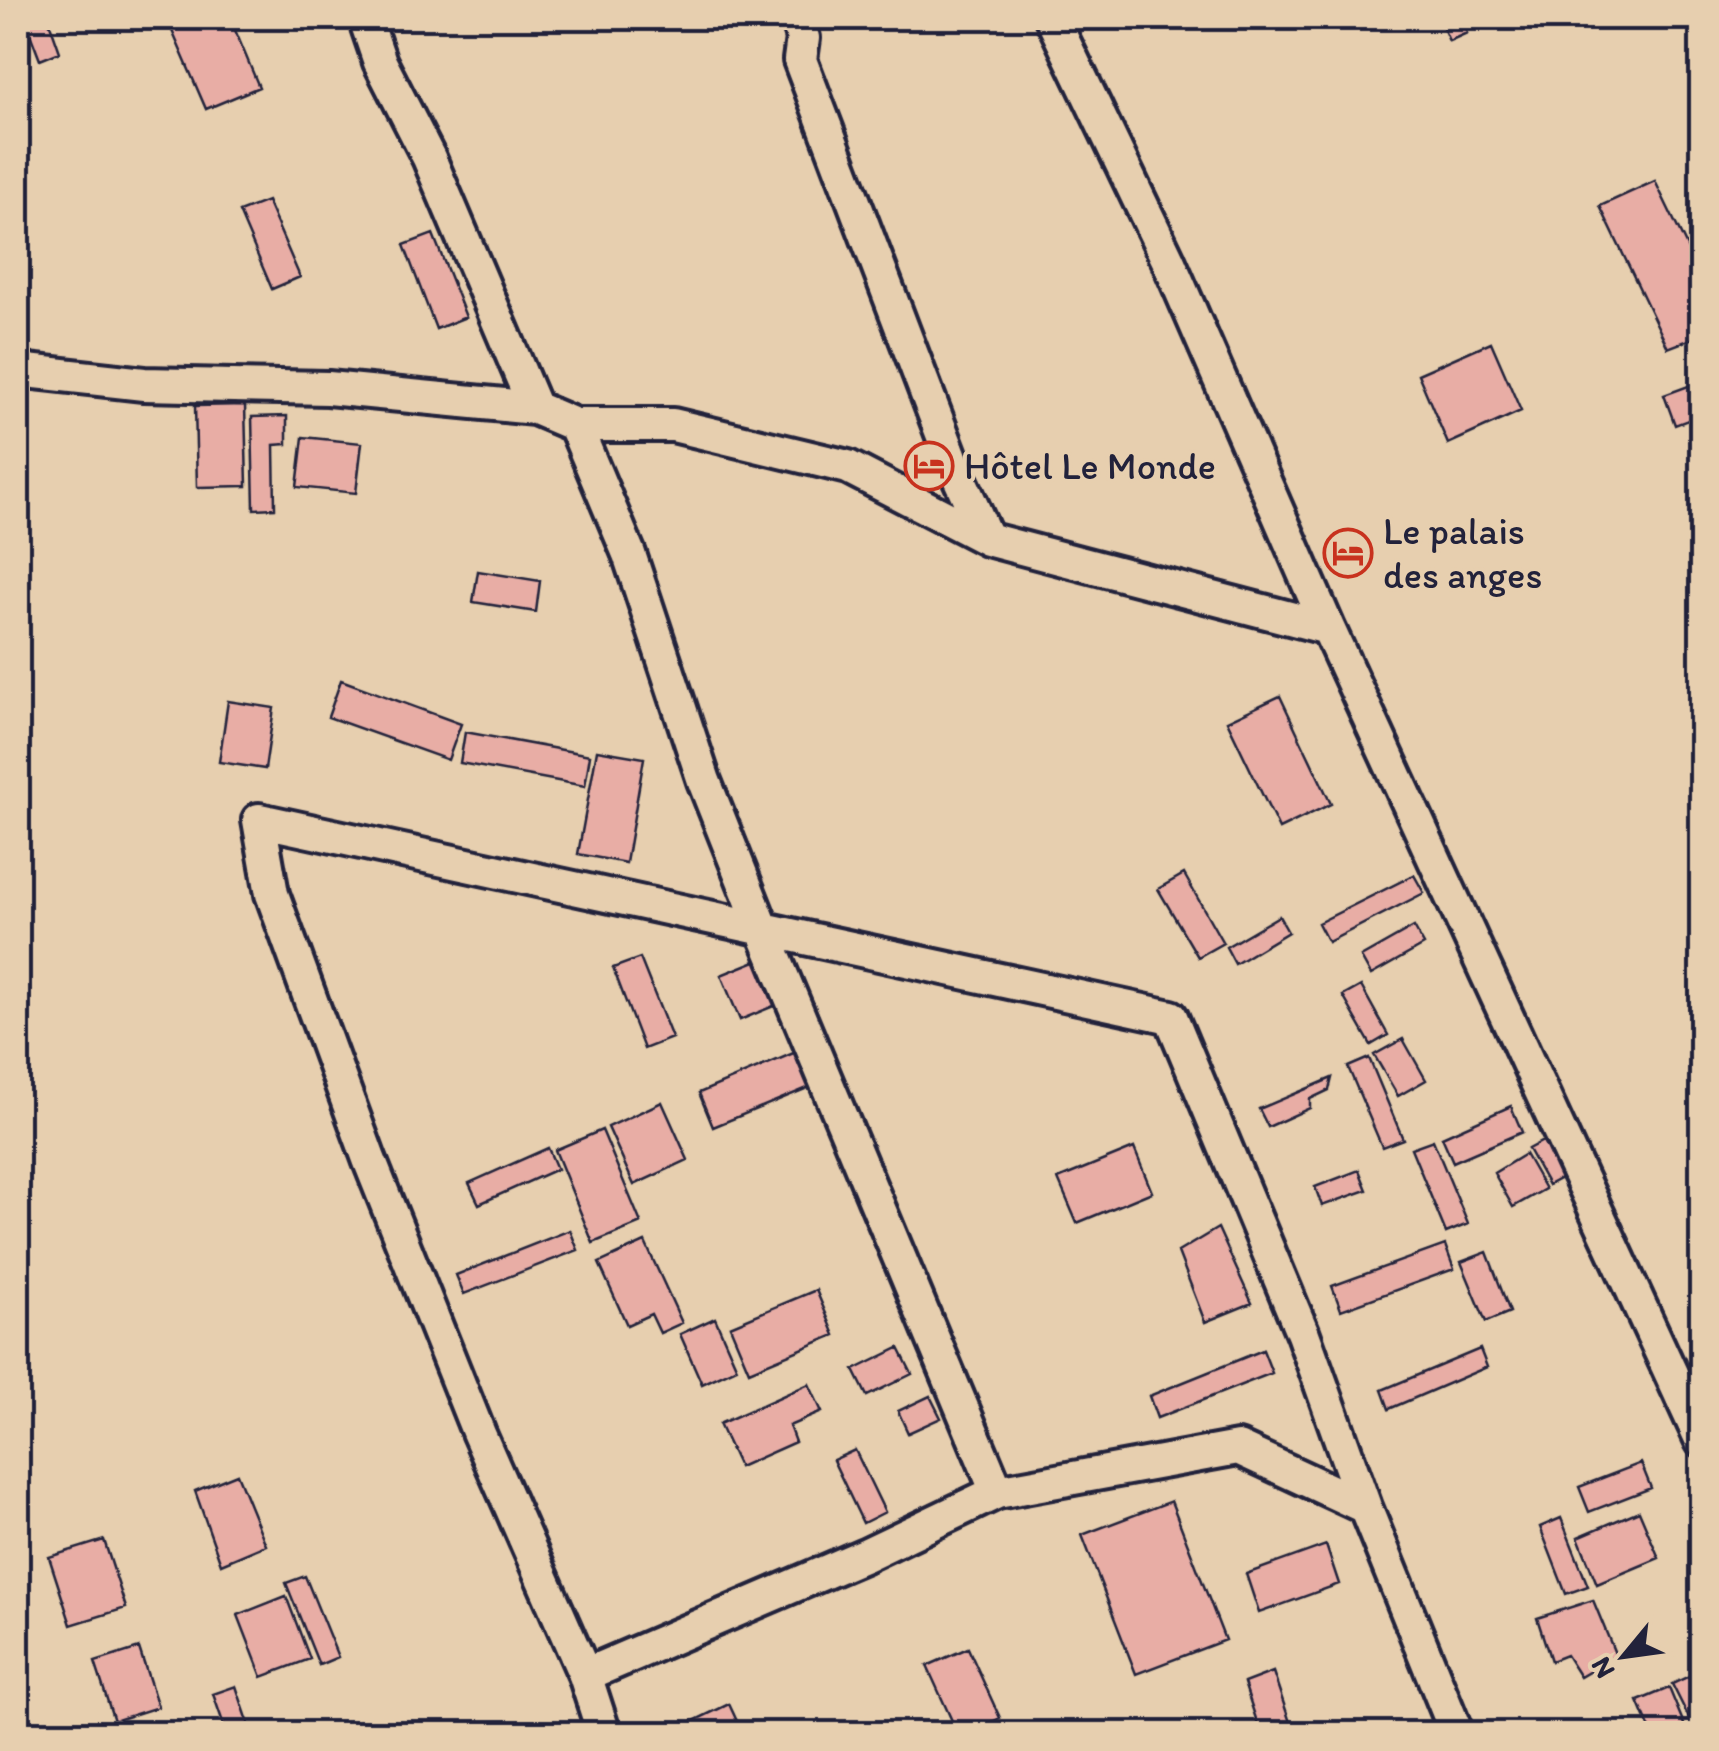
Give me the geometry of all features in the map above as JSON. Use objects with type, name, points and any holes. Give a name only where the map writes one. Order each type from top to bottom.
[{"type":"street","points":[[365,18],[380,62],[429,158],[536,408]]},
{"type":"street","points":[[797,18],[803,38],[800,60],[957,473],[987,539]]},
{"type":"street","points":[[1052,18],[1168,260],[1328,628],[1702,1441]]},
{"type":"street","points":[[18,370],[144,384],[328,388],[536,408],[574,425],[672,426],[848,467],[987,539],[1328,628]]},
{"type":"street","points":[[574,425],[629,554],[704,781],[763,930],[997,1492]]},
{"type":"street","points":[[604,1734],[585,1675],[479,1434],[369,1159],[272,894],[259,820],[1171,1017],[1302,1334],[1364,1507],[1458,1734]]},
{"type":"street","points":[[585,1675],[866,1556],[997,1492],[1238,1448],[1364,1507]]},
{"type":"building","points":[[24,18],[48,18],[60,52],[40,60]]},
{"type":"building","points":[[190,18],[230,18],[259,87],[206,109],[170,26]]},
{"type":"building","points":[[1460,18],[1467,33],[1449,41],[1440,21]]},
{"type":"building","points":[[1655,181],[1702,278],[1702,335],[1668,348],[1600,206]]},
{"type":"building","points":[[267,201],[300,277],[272,289],[239,212]]},
{"type":"building","points":[[433,234],[466,317],[436,329],[404,245]]},
{"type":"building","points":[[1491,342],[1521,411],[1448,444],[1418,374]]},
{"type":"building","points":[[1702,381],[1702,415],[1675,425],[1664,395]]},
{"type":"building","points":[[245,405],[247,486],[197,487],[195,406]]},
{"type":"building","points":[[287,416],[287,444],[274,445],[275,508],[254,509],[252,417]]},
{"type":"building","points":[[303,437],[362,443],[356,493],[297,487]]},
{"type":"building","points":[[478,571],[540,581],[536,612],[473,602]]},
{"type":"building","points":[[341,680],[461,724],[448,760],[328,717]]},
{"type":"building","points":[[1280,696],[1331,804],[1279,829],[1227,721]]},
{"type":"building","points":[[228,701],[274,708],[265,769],[219,762]]},
{"type":"building","points":[[465,732],[590,755],[585,786],[460,763]]},
{"type":"building","points":[[597,750],[644,758],[626,863],[578,854]]},
{"type":"building","points":[[1184,874],[1223,943],[1198,957],[1158,889]]},
{"type":"building","points":[[1414,875],[1424,893],[1328,942],[1318,923]]},
{"type":"building","points":[[1279,916],[1288,932],[1235,964],[1226,947]]},
{"type":"building","points":[[1414,927],[1424,945],[1371,975],[1361,957]]},
{"type":"building","points":[[640,958],[672,1038],[644,1049],[613,968]]},
{"type":"building","points":[[763,958],[781,1003],[740,1020],[721,975]]},
{"type":"building","points":[[1361,986],[1388,1035],[1371,1045],[1343,996]]},
{"type":"building","points":[[1403,1039],[1426,1080],[1398,1096],[1374,1055]]},
{"type":"building","points":[[796,1052],[810,1087],[713,1127],[699,1093]]},
{"type":"building","points":[[1369,1058],[1403,1139],[1382,1147],[1348,1067]]},
{"type":"building","points":[[1332,1078],[1329,1090],[1310,1099],[1310,1108],[1268,1127],[1259,1109]]},
{"type":"building","points":[[662,1102],[688,1160],[634,1185],[608,1127]]},
{"type":"building","points":[[1511,1106],[1522,1132],[1453,1162],[1442,1137]]},
{"type":"building","points":[[602,1130],[641,1223],[593,1243],[555,1150]]},
{"type":"building","points":[[1433,1140],[1468,1224],[1446,1233],[1411,1148]]},
{"type":"building","points":[[1543,1141],[1563,1177],[1548,1185],[1528,1149]]},
{"type":"building","points":[[548,1148],[557,1169],[479,1204],[469,1183]]},
{"type":"building","points":[[1134,1148],[1152,1192],[1077,1223],[1058,1179]]},
{"type":"building","points":[[1525,1154],[1545,1189],[1513,1207],[1494,1173]]},
{"type":"building","points":[[1359,1170],[1367,1190],[1322,1206],[1315,1187]]},
{"type":"building","points":[[1218,1228],[1252,1303],[1205,1322],[1178,1252]]},
{"type":"building","points":[[570,1230],[578,1250],[464,1294],[456,1275]]},
{"type":"building","points":[[645,1242],[682,1323],[660,1333],[651,1314],[627,1325],[599,1263]]},
{"type":"building","points":[[1445,1245],[1454,1269],[1341,1310],[1332,1286]]},
{"type":"building","points":[[1487,1252],[1510,1312],[1486,1322],[1461,1262]]},
{"type":"building","points":[[816,1290],[835,1335],[749,1371],[730,1326]]},
{"type":"building","points":[[715,1318],[737,1368],[702,1384],[680,1334]]},
{"type":"building","points":[[899,1348],[912,1374],[867,1396],[854,1370]]},
{"type":"building","points":[[1480,1349],[1487,1367],[1389,1409],[1382,1390]]},
{"type":"building","points":[[1263,1350],[1272,1373],[1157,1418],[1149,1396]]},
{"type":"building","points":[[809,1384],[822,1412],[789,1426],[795,1442],[739,1467],[719,1424]]},
{"type":"building","points":[[930,1396],[941,1418],[908,1433],[898,1411]]},
{"type":"building","points":[[855,1450],[885,1512],[863,1523],[833,1460]]},
{"type":"building","points":[[1641,1463],[1651,1488],[1589,1512],[1579,1487]]},
{"type":"building","points":[[237,1474],[266,1545],[221,1564],[195,1491]]},
{"type":"building","points":[[1171,1501],[1225,1640],[1136,1674],[1082,1535]]},
{"type":"building","points":[[1639,1511],[1659,1558],[1597,1584],[1578,1537]]},
{"type":"building","points":[[1561,1518],[1588,1586],[1566,1594],[1540,1527]]},
{"type":"building","points":[[104,1540],[126,1608],[71,1625],[49,1557]]},
{"type":"building","points":[[1326,1545],[1339,1584],[1259,1613],[1246,1574]]},
{"type":"building","points":[[305,1576],[338,1657],[319,1665],[286,1583]]},
{"type":"building","points":[[286,1596],[310,1659],[262,1677],[238,1615]]},
{"type":"building","points":[[1593,1600],[1616,1656],[1580,1677],[1566,1655],[1551,1661],[1537,1618]]},
{"type":"building","points":[[139,1648],[158,1707],[114,1721],[95,1662]]},
{"type":"building","points":[[968,1648],[1000,1718],[967,1734],[958,1734],[927,1666]]},
{"type":"building","points":[[1702,1670],[1702,1721],[1693,1726],[1672,1684]]},
{"type":"building","points":[[1273,1672],[1294,1734],[1261,1734],[1244,1683]]},
{"type":"building","points":[[236,1686],[251,1734],[227,1734],[213,1694]]},
{"type":"building","points":[[1669,1688],[1688,1734],[1652,1734],[1638,1701]]},
{"type":"building","points":[[729,1704],[743,1734],[685,1734],[681,1727]]},
{"type":"place","name":"Hôtel Le Monde","points":[[929,466]]},
{"type":"place","name":"Le palais des anges","points":[[1348,553]]}]
